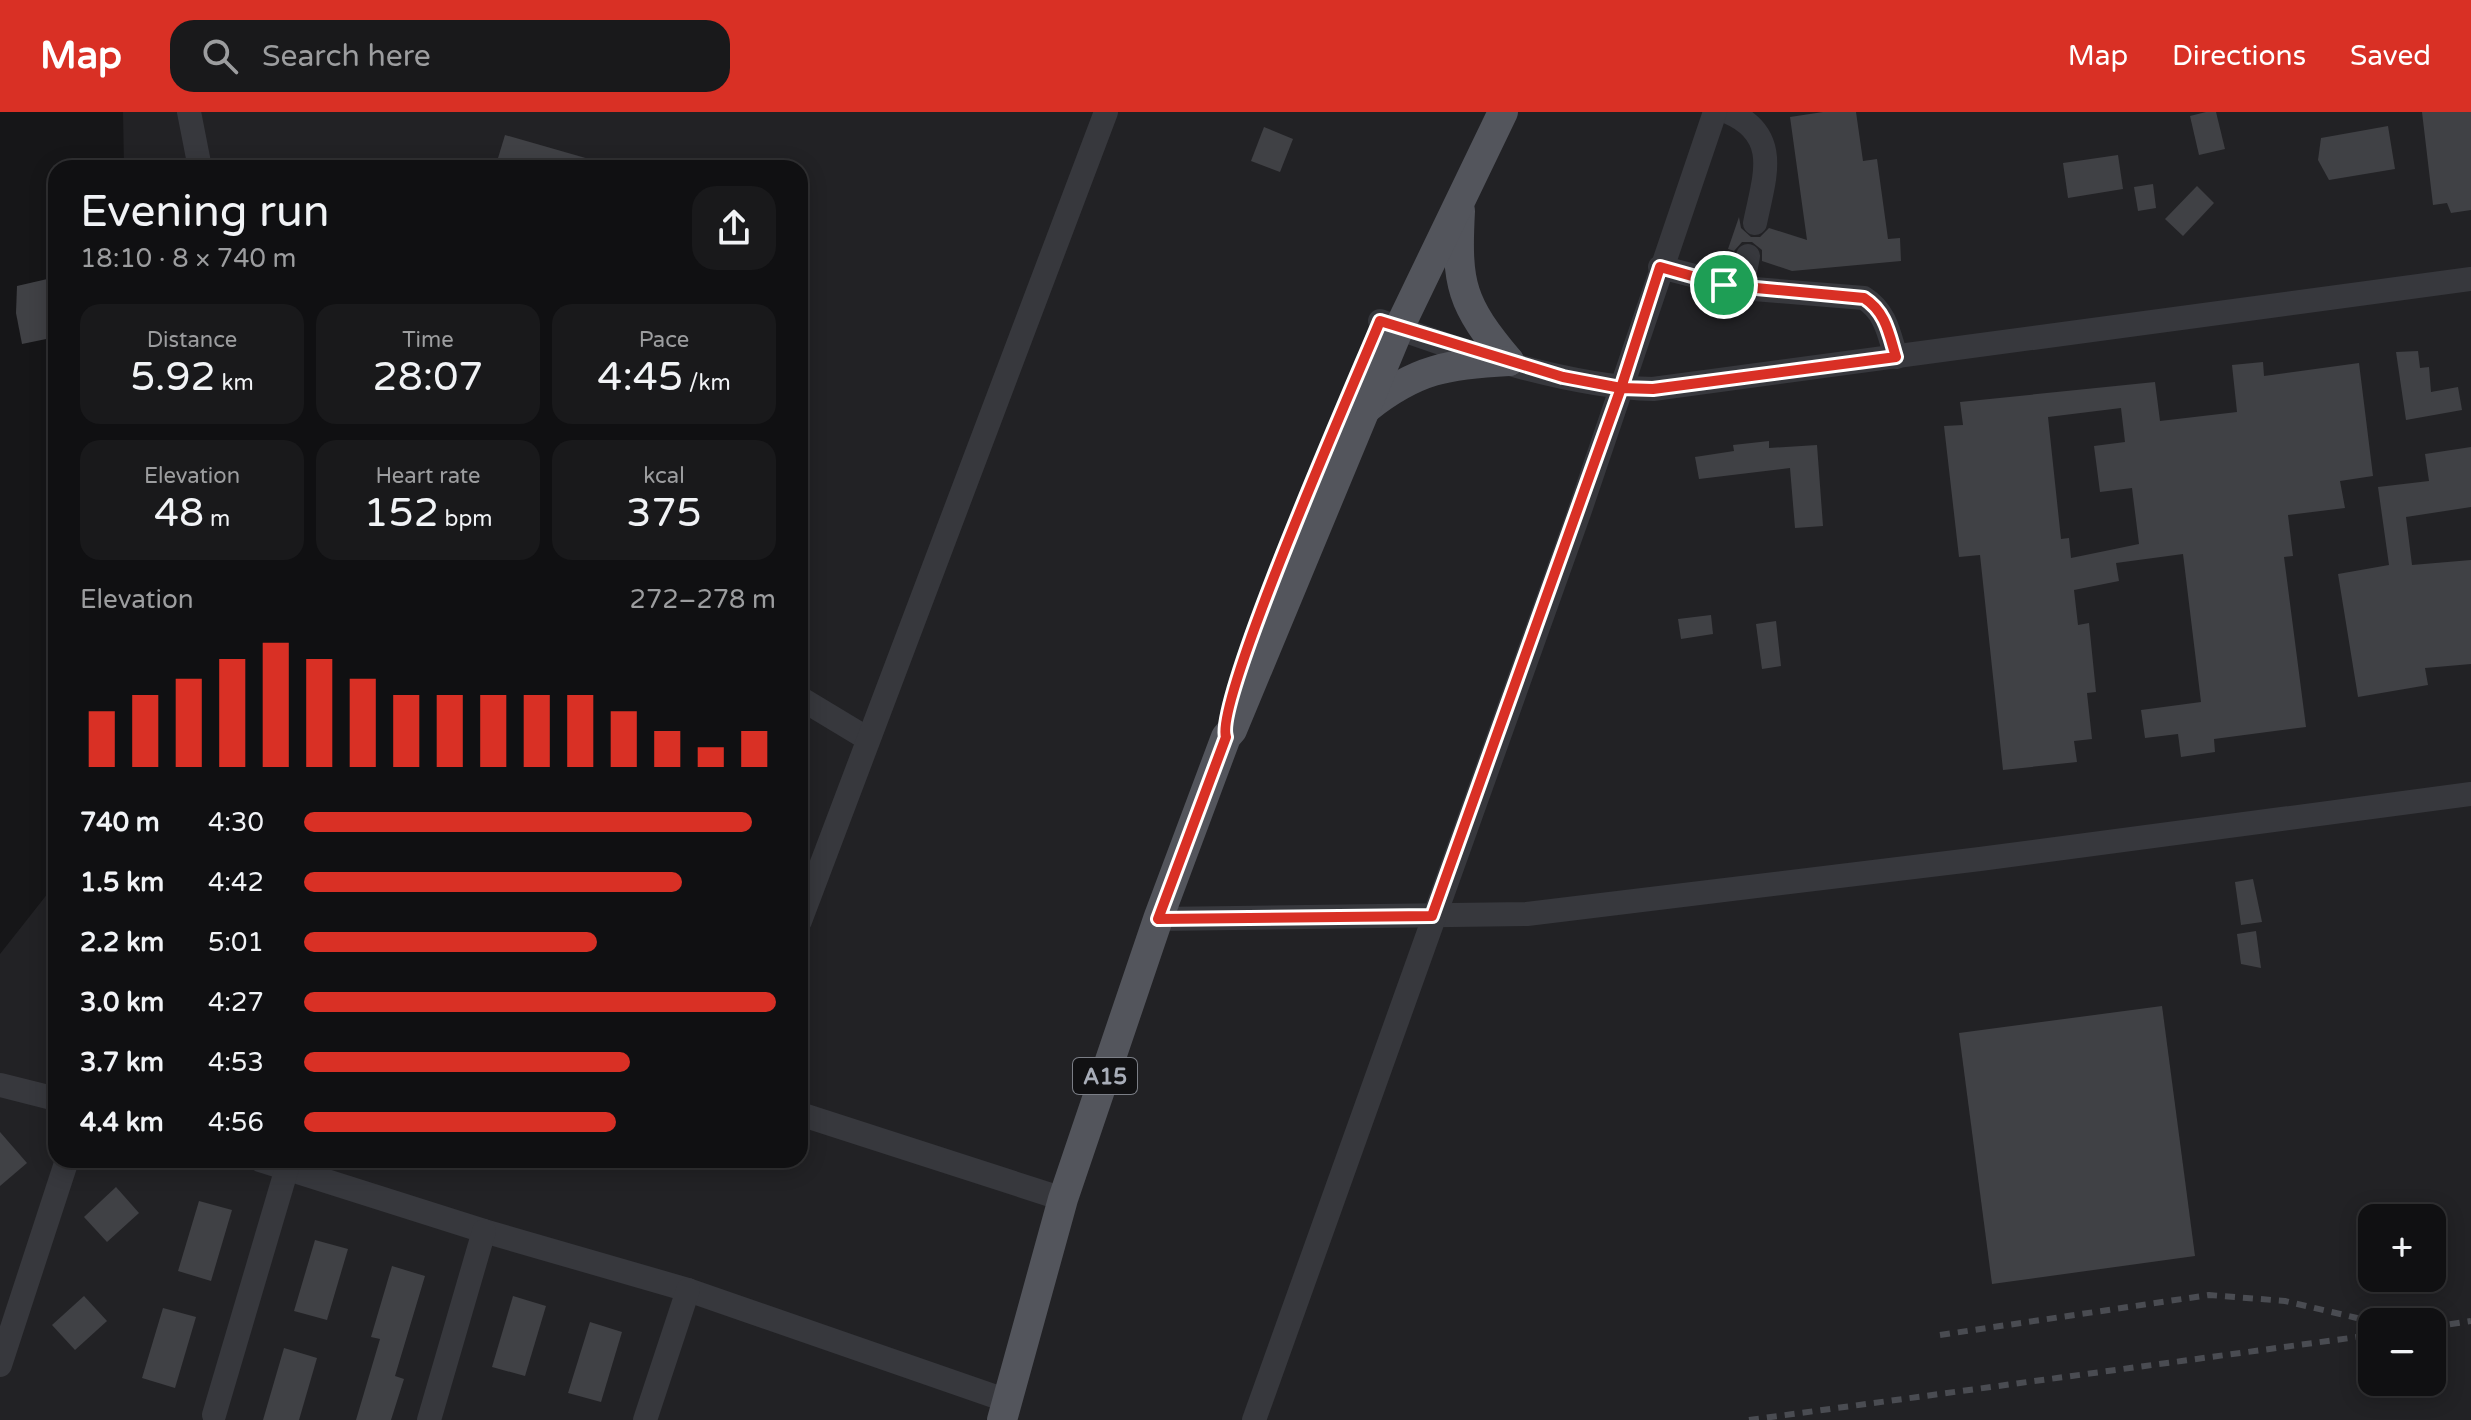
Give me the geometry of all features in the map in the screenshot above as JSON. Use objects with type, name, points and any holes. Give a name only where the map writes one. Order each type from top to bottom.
[{"type":"main road","name":"A15","points":[[1226,737],[1225,726],[1243,665],[1280,561],[1390,325],[1482,112]]},
{"type":"main road","name":"A15","points":[[1005,1411],[1063,1199],[1158,919],[1226,737],[1232,730],[1365,410],[1390,325],[1503,112]]},
{"type":"main road","points":[[1461,193],[1458,266],[1463,293],[1473,316],[1509,361]]},
{"type":"main road","points":[[1365,410],[1406,379],[1427,371],[1454,365],[1509,361]]},
{"type":"street","points":[[189,112],[198,160]]},
{"type":"street","points":[[808,900],[927,592],[1106,112]]},
{"type":"street","points":[[1254,1420],[1621,388],[1715,112]]},
{"type":"street","points":[[1728,112],[1755,130],[1765,148],[1767,165],[1755,223]]},
{"type":"street","points":[[1742,288],[1748,256]]},
{"type":"street","points":[[1660,267],[1742,288],[1864,298],[1877,306],[1884,318],[1896,357]]},
{"type":"street","points":[[1390,325],[1509,361],[1621,388],[1653,389],[2471,279]]},
{"type":"street","points":[[808,703],[868,739]]},
{"type":"street","points":[[1158,919],[1527,914],[1704,894],[2471,794]]},
{"type":"street","points":[[0,1085],[48,1097]]},
{"type":"street","points":[[808,1117],[1063,1199]]},
{"type":"street","points":[[0,1365],[64,1168]]},
{"type":"street","points":[[214,1415],[287,1168],[484,1231],[688,1290],[1005,1411]]},
{"type":"street","points":[[429,1420],[484,1231]]},
{"type":"street","points":[[645,1420],[688,1290]]},
{"type":"shaded area","points":[[123,112],[2471,112],[2471,1420],[0,1420],[0,954],[48,893],[48,1168],[808,1168],[808,160],[124,160]]},
{"type":"building","points":[[1823,112],[1856,112],[1863,161],[1877,159],[1888,239],[1900,238],[1901,261],[1792,271],[1762,261],[1762,250],[1752,242],[1742,242],[1734,251],[1728,249],[1739,217],[1741,228],[1751,237],[1760,237],[1769,228],[1807,240],[1790,117]]},
{"type":"building","points":[[2216,112],[2225,149],[2199,155],[2190,116]]},
{"type":"building","points":[[2422,112],[2471,112],[2471,210],[2451,213],[2447,203],[2433,205]]},
{"type":"building","points":[[2388,126],[2395,169],[2329,180],[2318,160],[2321,138]]},
{"type":"building","points":[[1264,127],[1293,139],[1280,172],[1251,161]]},
{"type":"building","points":[[505,135],[592,160],[497,160]]},
{"type":"building","points":[[2118,155],[2123,189],[2068,198],[2063,163]]},
{"type":"building","points":[[2153,184],[2156,208],[2138,211],[2134,187]]},
{"type":"building","points":[[2197,186],[2214,203],[2183,236],[2165,219]]},
{"type":"building","points":[[48,279],[48,339],[22,344],[16,313],[17,286]]},
{"type":"building","points":[[2418,351],[2420,368],[2429,367],[2431,392],[2458,387],[2462,410],[2406,420],[2396,352]]},
{"type":"building","points":[[2263,362],[2264,376],[2359,363],[2373,476],[2340,481],[2345,508],[2288,515],[2293,556],[2284,557],[2306,727],[2214,739],[2215,752],[2181,757],[2178,734],[2145,738],[2141,710],[2201,702],[2183,554],[2116,563],[2119,581],[2074,590],[2078,625],[2089,623],[2096,692],[2087,693],[2092,739],[2074,741],[2077,762],[2003,770],[1980,555],[1959,557],[1944,426],[1963,425],[1960,402],[2155,382],[2160,421],[2237,412],[2232,365]],"holes":[[[2121,408],[2125,442],[2094,446],[2100,492],[2132,488],[2139,544],[2071,558],[2069,538],[2061,539],[2048,417]]]},
{"type":"building","points":[[1769,441],[1769,448],[1817,445],[1823,526],[1795,528],[1790,468],[1699,479],[1695,457],[1734,451],[1733,445]]},
{"type":"building","points":[[2471,447],[2471,507],[2406,517],[2412,565],[2471,560],[2471,664],[2425,668],[2428,685],[2358,697],[2338,574],[2389,565],[2378,487],[2429,481],[2425,454]]},
{"type":"building","points":[[1711,615],[1713,634],[1681,639],[1678,619]]},
{"type":"building","points":[[1776,621],[1781,666],[1762,669],[1756,624]]},
{"type":"building","points":[[2253,879],[2262,922],[2241,925],[2235,882]]},
{"type":"building","points":[[2256,931],[2261,968],[2241,964],[2237,934]]},
{"type":"building","points":[[2162,1006],[2195,1256],[1992,1284],[1959,1033]]},
{"type":"building","points":[[0,1132],[27,1163],[0,1186]]},
{"type":"building","points":[[116,1187],[139,1213],[107,1242],[84,1217]]},
{"type":"building","points":[[199,1201],[232,1210],[211,1281],[178,1271]]},
{"type":"building","points":[[315,1240],[348,1249],[327,1320],[294,1311]]},
{"type":"building","points":[[392,1266],[425,1276],[395,1376],[404,1379],[391,1420],[356,1420],[380,1339],[371,1337]]},
{"type":"building","points":[[84,1296],[107,1321],[75,1350],[52,1325]]},
{"type":"building","points":[[513,1296],[546,1306],[525,1376],[492,1367]]},
{"type":"building","points":[[163,1308],[196,1317],[175,1388],[142,1378]]},
{"type":"building","points":[[590,1322],[622,1332],[601,1402],[568,1393]]},
{"type":"building","points":[[284,1348],[317,1358],[299,1420],[263,1420]]},
{"type":"railway","points":[[1940,1335],[2209,1295],[2285,1301],[2358,1318]]},
{"type":"railway","points":[[2446,1325],[2471,1321]]},
{"type":"railway","points":[[1749,1420],[2358,1337]]},
{"type":"route","points":[[1724,285],[1660,267],[1621,388],[1563,377],[1380,321],[1280,561],[1243,665],[1225,726],[1226,737],[1158,919],[1432,916],[1481,787],[1621,388],[1653,389],[1896,357],[1884,318],[1877,306],[1864,298],[1724,285]]}]
